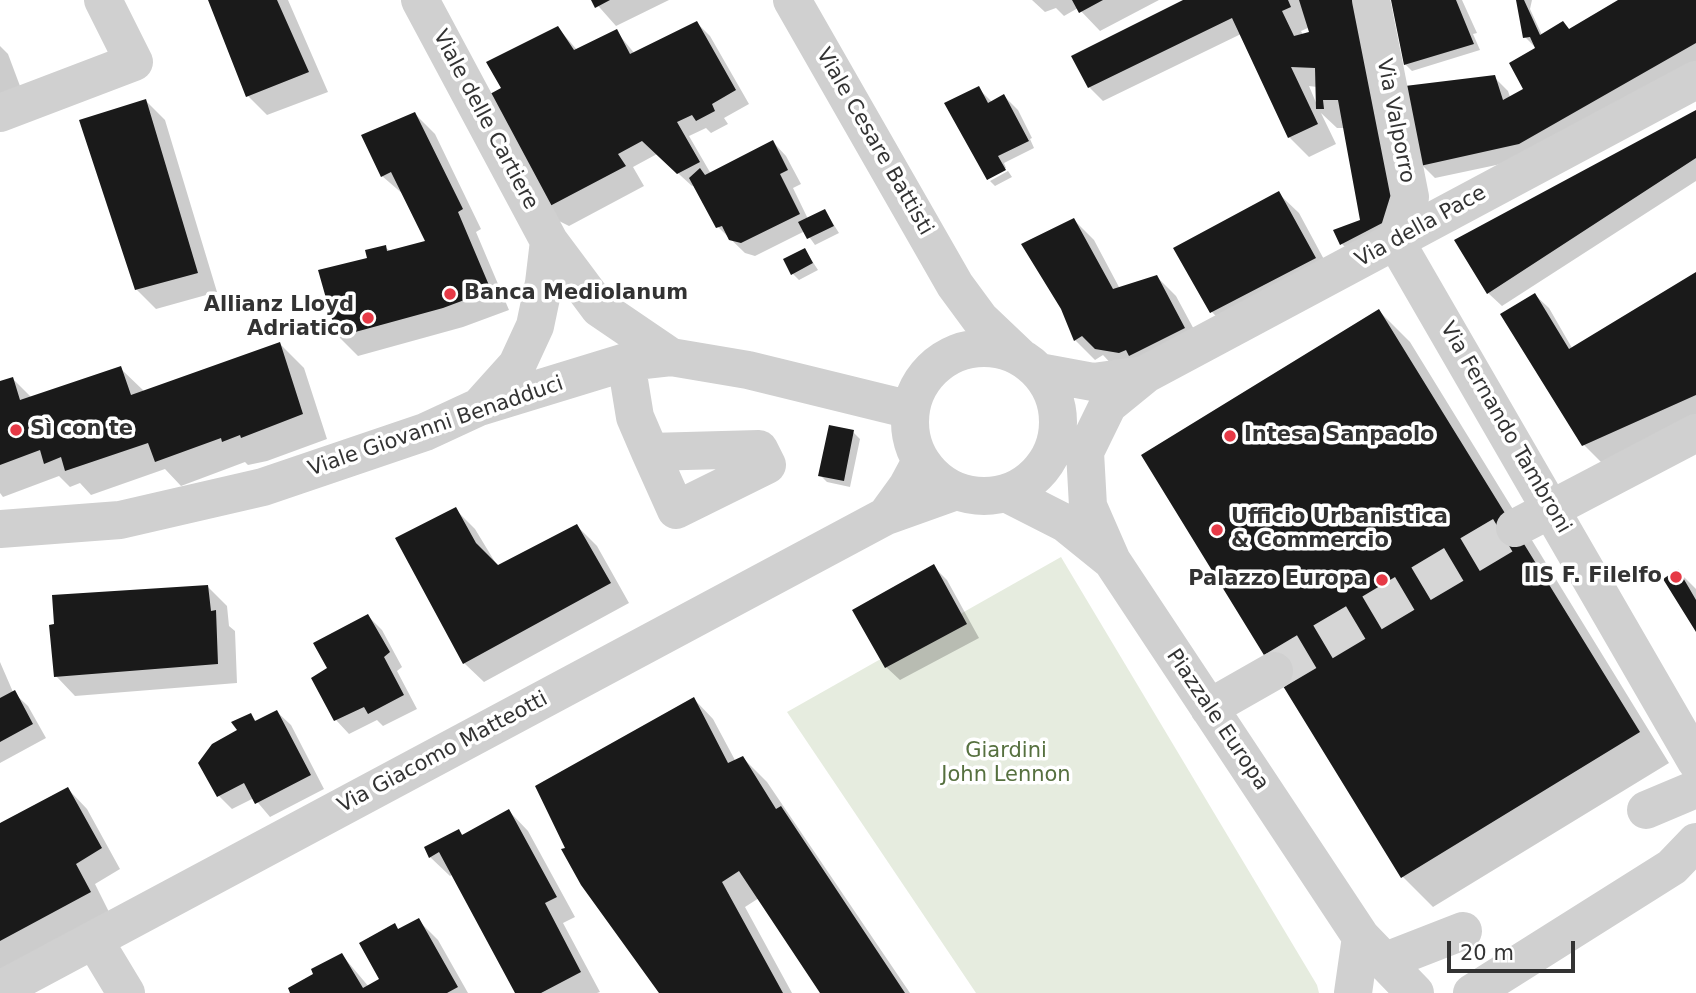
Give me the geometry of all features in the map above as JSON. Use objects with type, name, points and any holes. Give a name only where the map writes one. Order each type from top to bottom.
[{"type":"street","points":[[0,113],[134,62],[103,0]]},
{"type":"street","name":"Viale delle Cartiere","points":[[420,0],[549,241],[600,308],[671,357]]},
{"type":"street","name":"Viale Cesare Battisti","points":[[793,0],[955,285],[980,319],[1029,364]]},
{"type":"street","name":"Via Valporro","points":[[1371,0],[1410,197],[1395,242]]},
{"type":"street","name":"Via della Pace","points":[[1111,561],[1088,506],[1085,452],[1108,405],[1146,374],[1696,80]]},
{"type":"street","points":[[479,407],[517,365],[535,326],[549,241]]},
{"type":"street","name":"Via Fernando Tambroni","points":[[1395,242],[1552,507],[1696,761]]},
{"type":"street","points":[[934,366],[953,354],[975,348],[998,349],[1029,364],[1052,392],[1058,416],[1056,441],[1046,464],[1028,482],[1006,493],[981,496],[956,491],[935,478],[921,461],[912,440],[911,410],[914,396],[934,366],[946,332],[955,285]]},
{"type":"street","name":"Viale Giovanni Benadduci","points":[[0,529],[120,520],[263,487],[425,432],[479,407],[626,362],[671,357],[748,370],[911,410]]},
{"type":"street","points":[[626,362],[635,418],[650,452]]},
{"type":"street","name":"Via della Pace","points":[[1029,364],[1093,382],[1146,374]]},
{"type":"street","points":[[1514,528],[1696,433]]},
{"type":"street","name":"Via Giacomo Matteotti","points":[[886,516],[921,461]]},
{"type":"street","name":"Via Giacomo Matteotti","points":[[0,990],[886,516],[956,491]]},
{"type":"street","name":"Piazzale Europa","points":[[1006,493],[1065,523],[1111,561],[1374,949],[1413,992]]},
{"type":"street","points":[[1209,708],[1274,670]]},
{"type":"street","points":[[1646,810],[1696,789]]},
{"type":"street","points":[[1472,993],[1672,867],[1696,842]]},
{"type":"street","points":[[1353,993],[1374,949],[1463,932]]},
{"type":"street","points":[[94,940],[126,993]]},
{"type":"green space","name":"Giardini John Lennon","points":[[1061,557],[1317,985],[1319,993],[976,993],[787,712]]},
{"type":"building","points":[[208,0],[277,0],[309,72],[246,97]]},
{"type":"building","points":[[591,0],[610,0],[595,8]]},
{"type":"building","points":[[1072,0],[1103,0],[1079,13]]},
{"type":"building","points":[[1183,0],[1288,0],[1291,7],[1282,11],[1294,36],[1309,32],[1299,0],[1365,0],[1399,200],[1390,219],[1340,245],[1333,230],[1360,220],[1338,100],[1323,100],[1324,109],[1316,109],[1315,68],[1291,67],[1318,124],[1288,138],[1232,18],[1088,88],[1071,56]]},
{"type":"building","points":[[1391,0],[1456,0],[1474,44],[1404,65]]},
{"type":"building","points":[[1516,0],[1524,0],[1540,35],[1563,21],[1569,29],[1618,0],[1696,0],[1696,43],[1519,144],[1420,166],[1405,86],[1495,75],[1503,100],[1523,89],[1509,63],[1535,48],[1530,37],[1523,38]]},
{"type":"building","points":[[697,21],[736,90],[712,104],[715,111],[696,121],[692,115],[677,122],[700,162],[677,174],[642,141],[618,154],[626,166],[548,207],[479,100],[501,88],[486,62],[558,26],[574,50],[617,29],[630,54]]},
{"type":"building","points":[[979,86],[988,103],[1004,94],[1029,141],[998,156],[1006,170],[987,180],[944,103]]},
{"type":"building","points":[[146,99],[198,273],[135,290],[79,120]]},
{"type":"building","points":[[1696,110],[1696,158],[1487,294],[1454,240]]},
{"type":"building","points":[[415,112],[463,209],[458,212],[491,290],[443,308],[337,337],[318,270],[367,258],[365,250],[386,245],[387,251],[425,241],[391,172],[381,177],[361,135]]},
{"type":"building","points":[[773,140],[788,170],[780,174],[800,214],[741,243],[729,240],[722,226],[716,228],[689,178],[700,168],[705,175]]},
{"type":"building","points":[[1279,191],[1316,258],[1210,313],[1173,248]]},
{"type":"building","points":[[825,209],[834,226],[807,239],[798,222]]},
{"type":"building","points":[[1074,218],[1113,289],[1157,275],[1185,328],[1129,356],[1126,350],[1119,353],[1095,349],[1082,336],[1074,341],[1061,309],[1021,244]]},
{"type":"building","points":[[805,248],[813,263],[791,275],[783,259]]},
{"type":"building","points":[[1696,272],[1696,395],[1582,446],[1500,314],[1535,293],[1569,349]]},
{"type":"building","name":"Palazzo Europa","points":[[1379,309],[1640,732],[1401,878],[1141,455]]},
{"type":"building","points":[[280,342],[303,414],[241,438],[240,435],[222,442],[221,438],[155,462],[148,443],[65,471],[61,457],[44,464],[40,450],[0,465],[0,381],[13,377],[20,400],[121,366],[131,395]]},
{"type":"building","points":[[829,425],[854,430],[844,481],[818,476]]},
{"type":"building","points":[[456,507],[476,543],[498,565],[577,524],[611,583],[463,664],[395,538]]},
{"type":"building","points":[[934,564],[967,624],[885,668],[852,610]]},
{"type":"building","points":[[1678,569],[1696,600],[1696,632],[1663,579]]},
{"type":"building","points":[[208,585],[211,611],[216,610],[218,664],[54,677],[49,625],[54,624],[52,595]]},
{"type":"building","points":[[368,614],[390,652],[384,657],[404,695],[368,714],[364,707],[334,721],[311,678],[327,668],[313,643]]},
{"type":"building","points":[[15,690],[33,724],[0,742],[0,698]]},
{"type":"building","points":[[694,697],[728,763],[743,756],[776,809],[781,806],[905,993],[820,993],[739,871],[722,882],[783,993],[659,993],[581,885],[561,849],[565,848],[535,786]]},
{"type":"building","points":[[277,710],[311,775],[255,804],[244,783],[217,797],[198,763],[212,744],[237,730],[231,722],[251,713],[255,721]]},
{"type":"building","points":[[68,787],[102,848],[76,864],[91,892],[0,941],[0,823]]},
{"type":"building","points":[[509,809],[557,897],[545,903],[581,972],[541,993],[515,993],[439,852],[429,858],[424,847],[459,829],[462,835]]},
{"type":"building","points":[[419,918],[458,987],[447,993],[290,993],[288,988],[313,974],[311,969],[342,953],[363,988],[379,979],[359,943],[395,923],[398,929]]},
{"type":"tunnel","points":[[1274,671],[1515,528]]},
{"type":"place","name":"Banca Mediolanum","points":[[450,294]]},
{"type":"place","name":"Allianz Lloyd Adriatico","points":[[368,318]]},
{"type":"place","name":"Sì con te","points":[[16,430]]},
{"type":"place","name":"Intesa Sanpaolo","points":[[1230,436]]},
{"type":"place","name":"Ufficio Urbanistica & Commercio","points":[[1217,530]]},
{"type":"place","name":"IIS F. Filelfo","points":[[1676,577]]},
{"type":"place","name":"Palazzo Europa","points":[[1382,580]]}]
